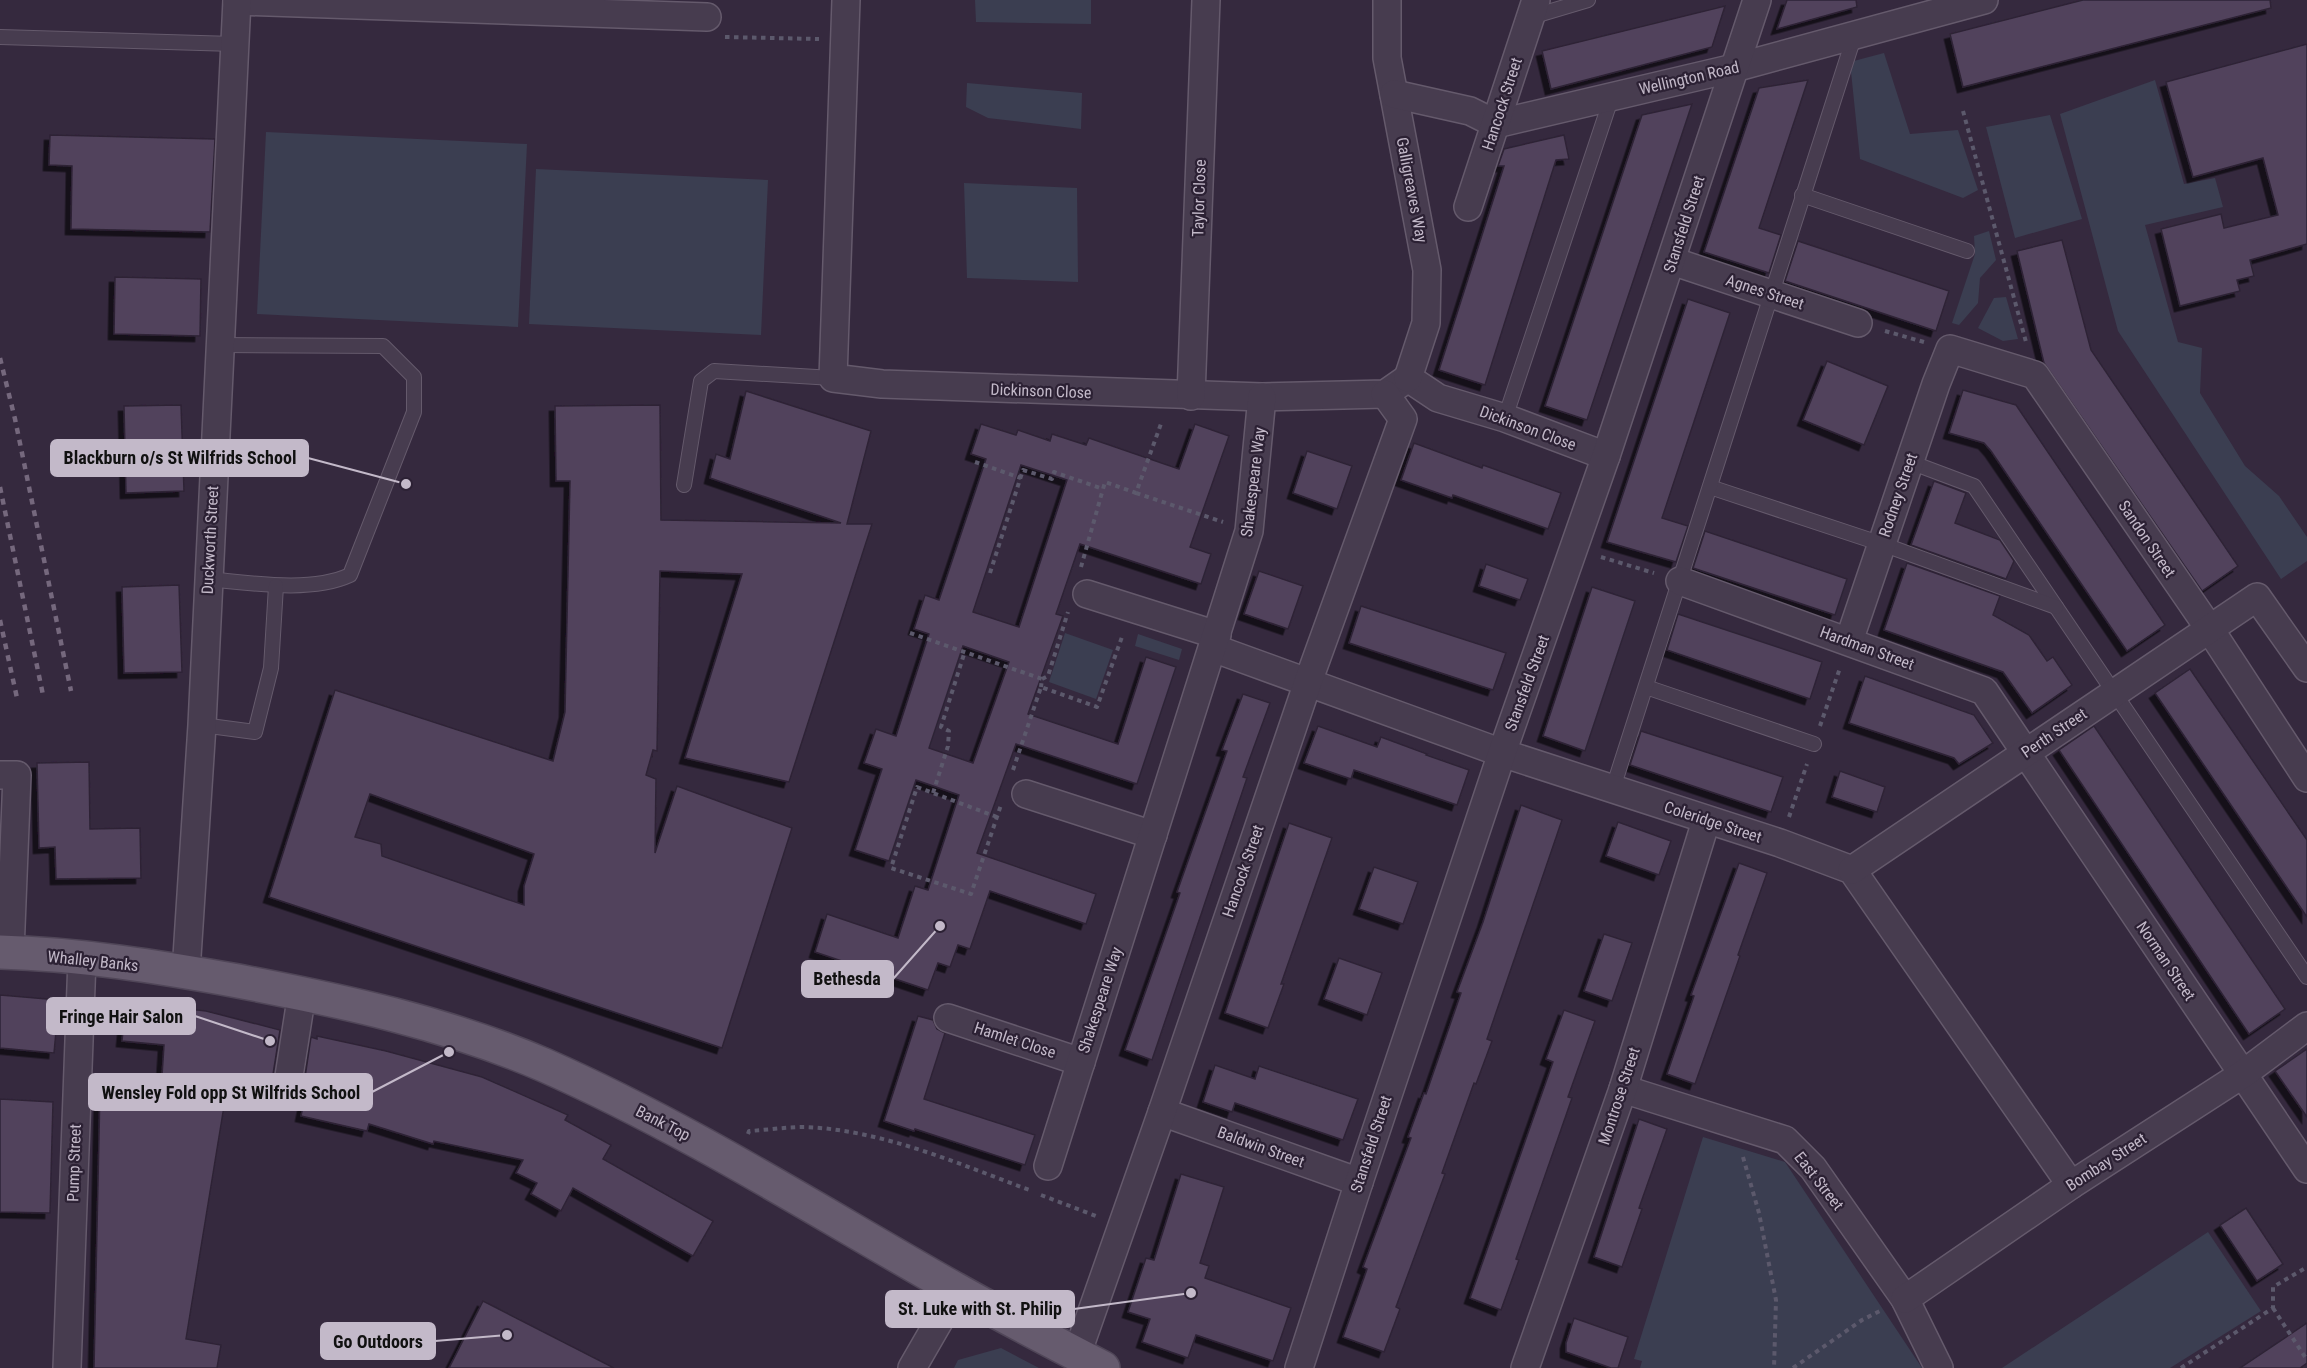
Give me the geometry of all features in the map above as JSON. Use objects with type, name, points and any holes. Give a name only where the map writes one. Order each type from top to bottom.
[{"type":"main road","name":"Whalley Banks","points":[[5,952],[186,972]]},
{"type":"main road","name":"Bank Top","points":[[186,972],[379,1009],[452,1030],[523,1057],[668,1125],[733,1160],[957,1290],[1090,1361]]},
{"type":"street","points":[[833,378],[846,0]]},
{"type":"street","name":"Taylor Close","points":[[1181,396],[1206,0]]},
{"type":"street","name":"Galligreaves Way","points":[[1388,0],[1387,58],[1427,270],[1426,323],[1408,378]]},
{"type":"street","name":"Stansfeld Street","points":[[1299,1368],[1502,753],[1606,456],[1757,0]]},
{"type":"street","name":"Wellington Road","points":[[1496,124],[1734,68],[1984,0]]},
{"type":"street","points":[[237,1],[707,17]]},
{"type":"street","name":"Duckworth Street","points":[[186,972],[202,725],[237,1]]},
{"type":"street","name":"Hancock Street","points":[[1468,207],[1534,8]]},
{"type":"street","points":[[1394,94],[1470,111],[1496,124]]},
{"type":"street","name":"Agnes Street","points":[[1672,261],[1858,323]]},
{"type":"street","points":[[1950,349],[2035,375]]},
{"type":"street","name":"Rodney Street","points":[[1849,641],[1950,349]]},
{"type":"street","name":"Sandon Street","points":[[2035,375],[2209,628],[2307,778]]},
{"type":"street","name":"Dickinson Close","points":[[833,378],[882,384],[1181,396],[1385,394]]},
{"type":"street","points":[[1385,394],[1408,378]]},
{"type":"street","name":"Dickinson Close","points":[[1408,378],[1438,398],[1505,418],[1606,456]]},
{"type":"street","name":"Hancock Street","points":[[1090,1361],[1121,1227],[1308,682],[1403,419],[1385,394]]},
{"type":"street","name":"Shakespeare Way","points":[[1048,1166],[1249,531],[1262,397]]},
{"type":"street","name":"Hardman Street","points":[[1680,581],[1984,691],[2026,752]]},
{"type":"street","points":[[1087,594],[1132,608],[1215,641]]},
{"type":"street","name":"Perth Street","points":[[1852,870],[2257,597],[2307,668]]},
{"type":"street","name":"Coleridge Street","points":[[1215,641],[1308,682],[1502,753],[1613,788],[1706,821],[1780,843],[1852,870]]},
{"type":"street","name":"Norman Street","points":[[2026,752],[2243,1074],[2304,1157]]},
{"type":"street","points":[[5,952],[8,775]]},
{"type":"street","points":[[1014,789],[1153,835]]},
{"type":"street","name":"Montrose Street","points":[[1525,1368],[1623,1089],[1706,821]]},
{"type":"street","points":[[1852,870],[2071,1185]]},
{"type":"street","name":"Pump Street","points":[[67,1368],[82,959]]},
{"type":"street","points":[[287,1089],[302,993]]},
{"type":"street","name":"Hamlet Close","points":[[948,1018],[1081,1062]]},
{"type":"street","name":"Bombay Street","points":[[1905,1299],[2071,1185],[2243,1074],[2307,1026]]},
{"type":"street","name":"East Street","points":[[1623,1089],[1785,1140],[1813,1168],[1905,1299],[1939,1368]]},
{"type":"street","name":"Baldwin Street","points":[[1162,1112],[1359,1182]]},
{"type":"street","points":[[912,1368],[957,1290]]},
{"type":"lane","points":[[1534,8],[1588,0]]},
{"type":"lane","points":[[1613,788],[1855,34]]},
{"type":"lane","points":[[0,37],[234,44]]},
{"type":"lane","points":[[1505,418],[1612,96]]},
{"type":"lane","points":[[1802,195],[1967,251]]},
{"type":"lane","points":[[208,579],[276,586],[337,582],[350,576],[414,412],[414,377],[382,346],[219,345]]},
{"type":"lane","points":[[684,485],[701,381],[714,371],[833,378]]},
{"type":"lane","points":[[1910,462],[1974,486],[2307,977]]},
{"type":"lane","points":[[1710,487],[1882,544],[2056,607]]},
{"type":"lane","points":[[202,725],[255,732],[271,668],[276,586]]},
{"type":"lane","points":[[1646,687],[1814,744]]},
{"type":"path","points":[[707,17],[726,39],[844,39]]},
{"type":"path","points":[[1963,111],[2035,375]]},
{"type":"path","points":[[1858,323],[1950,349]]},
{"type":"path","points":[[1136,493],[1181,396]]},
{"type":"path","points":[[975,462],[1021,478]]},
{"type":"path","points":[[990,573],[1023,470],[1052,479],[1054,472],[1103,489],[1105,482],[1249,531]]},
{"type":"path","points":[[1574,549],[1680,581]]},
{"type":"path","points":[[1041,687],[1097,707],[1132,608]]},
{"type":"path","points":[[910,633],[1042,680],[1014,789],[997,817],[971,894],[891,868],[917,787],[997,817]]},
{"type":"path","points":[[933,793],[948,746],[949,731],[941,727],[964,651]]},
{"type":"path","points":[[1730,1123],[1749,1173],[1776,1300],[1774,1368]]},
{"type":"path","points":[[733,1160],[749,1131],[803,1127],[854,1132],[929,1152],[1121,1227]]},
{"type":"path","points":[[2307,1267],[2273,1287],[2273,1308],[2307,1360]]},
{"type":"path","points":[[1793,1368],[1862,1320],[1905,1299]]},
{"type":"path","points":[[2181,1368],[2273,1308]]},
{"type":"shaded area","points":[[975,0],[1091,0],[1091,24],[976,22]]},
{"type":"shaded area","points":[[1884,53],[1910,134],[1958,130],[1978,190],[1963,198],[1860,159],[1850,62]]},
{"type":"shaded area","points":[[2155,80],[2184,184],[2215,178],[2223,207],[2145,225],[2178,342],[2202,348],[2200,393],[2245,466],[2279,496],[2307,537],[2307,561],[2281,579],[2118,331],[2060,114]]},
{"type":"shaded area","points":[[967,83],[1082,93],[1081,129],[988,118],[966,107]]},
{"type":"shaded area","points":[[2050,115],[2082,219],[2015,238],[1986,127]]},
{"type":"shaded area","points":[[266,132],[527,144],[518,327],[257,314]]},
{"type":"shaded area","points":[[536,169],[768,180],[761,335],[529,324]]},
{"type":"shaded area","points":[[964,183],[1077,188],[1078,282],[967,278]]},
{"type":"shaded area","points":[[1989,231],[1996,260],[1980,278],[1978,303],[1959,325],[1952,323],[1975,254],[1974,236]]},
{"type":"shaded area","points":[[2006,297],[2018,339],[2003,341],[1978,328],[1994,298]]},
{"type":"shaded area","points":[[1065,633],[1113,650],[1096,699],[1049,682]]},
{"type":"shaded area","points":[[1138,634],[1182,649],[1179,660],[1135,646]]},
{"type":"shaded area","points":[[1703,1137],[1785,1162],[1922,1368],[1640,1368],[1642,1361],[1634,1359]]},
{"type":"shaded area","points":[[2208,1232],[2261,1311],[2170,1368],[2002,1368]]},
{"type":"shaded area","points":[[1001,1348],[1039,1368],[954,1368],[958,1360]]},
{"type":"building","points":[[1787,0],[1856,0],[1857,7],[1777,29]]},
{"type":"building","points":[[2083,0],[2270,0],[2271,8],[1963,87],[1950,34]]},
{"type":"building","points":[[1725,6],[1712,47],[1551,89],[1542,51]]},
{"type":"building","points":[[2307,44],[2307,244],[2250,260],[2254,276],[2237,280],[2240,291],[2180,306],[2161,229],[2221,214],[2224,228],[2278,215],[2263,158],[2193,177],[2166,82]]},
{"type":"building","points":[[1808,80],[1759,228],[1781,235],[1769,273],[1704,252],[1759,88]]},
{"type":"building","points":[[1692,104],[1587,420],[1545,406],[1642,115]]},
{"type":"building","points":[[50,135],[215,139],[210,232],[71,229],[72,166],[49,165]]},
{"type":"building","points":[[1564,135],[1569,159],[1556,160],[1485,385],[1439,370],[1504,166],[1498,166],[1504,149]]},
{"type":"building","points":[[2062,240],[2091,350],[2238,566],[2202,591],[2044,363],[2017,251]]},
{"type":"building","points":[[1798,241],[1949,291],[1936,331],[1785,281]]},
{"type":"building","points":[[115,277],[201,279],[200,336],[114,334]]},
{"type":"building","points":[[1688,299],[1730,313],[1662,518],[1688,526],[1676,562],[1607,542]]},
{"type":"building","points":[[1827,361],[1888,386],[1864,445],[1803,420]]},
{"type":"building","points":[[1963,390],[2016,405],[2165,625],[2127,651],[1991,451],[1984,443],[1949,433]]},
{"type":"building","points":[[746,391],[871,431],[847,524],[872,524],[789,782],[685,758],[742,574],[660,571],[657,751],[653,750],[646,775],[656,779],[655,853],[677,786],[792,828],[722,1048],[269,897],[335,690],[553,761],[565,712],[570,481],[556,481],[555,406],[660,405],[661,520],[841,523],[710,478],[716,454],[730,459]],"holes":[[[370,794],[534,854],[524,886],[524,905],[382,856],[381,844],[355,837]]]},
{"type":"building","points":[[181,405],[184,491],[126,493],[124,406]]},
{"type":"building","points":[[981,424],[1016,435],[1018,430],[1050,441],[1052,434],[1086,445],[1089,438],[1179,469],[1195,424],[1229,436],[1190,547],[1211,554],[1201,584],[1080,544],[1056,614],[1063,616],[1028,714],[1118,744],[1146,657],[1176,667],[1137,784],[1016,744],[977,853],[1096,894],[1086,924],[990,891],[970,949],[958,945],[950,967],[938,963],[928,990],[815,952],[827,914],[898,938],[915,886],[928,890],[959,795],[916,780],[889,861],[855,850],[882,769],[864,763],[876,729],[896,736],[929,634],[914,629],[925,595],[939,600],[986,459],[971,454]],"holes":[[[1021,465],[1067,480],[1019,627],[973,612]],[[963,646],[1009,662],[973,763],[929,748]]]},
{"type":"building","points":[[1414,443],[1561,493],[1548,529],[1453,495],[1452,498],[1401,480]]},
{"type":"building","points":[[1307,451],[1352,466],[1337,509],[1293,493]]},
{"type":"building","points":[[1934,481],[1966,493],[1955,523],[2000,540],[2014,561],[2006,579],[1911,545]]},
{"type":"building","points":[[1705,531],[1847,579],[1835,615],[1693,568]]},
{"type":"building","points":[[1907,563],[2000,596],[1993,615],[2029,635],[2047,661],[2053,657],[2072,685],[2032,713],[2003,672],[1884,630]]},
{"type":"building","points":[[1486,564],[1528,579],[1520,600],[1479,586]]},
{"type":"building","points":[[1259,571],[1303,586],[1288,629],[1244,614]]},
{"type":"building","points":[[179,585],[182,672],[124,673],[122,587]]},
{"type":"building","points":[[1592,587],[1635,601],[1585,751],[1543,736]]},
{"type":"building","points":[[1361,606],[1506,653],[1493,690],[1349,643]]},
{"type":"building","points":[[1678,614],[1822,662],[1810,699],[1667,650]]},
{"type":"building","points":[[2190,669],[2307,840],[2307,917],[2155,693]]},
{"type":"building","points":[[1865,676],[1974,715],[1993,743],[1959,764],[1954,758],[1849,723]]},
{"type":"building","points":[[1243,694],[1270,703],[1243,777],[1247,778],[1152,1060],[1125,1050],[1180,893],[1177,892],[1227,751],[1222,750]]},
{"type":"building","points":[[1318,726],[1377,747],[1381,737],[1469,770],[1457,805],[1354,770],[1351,779],[1304,763]]},
{"type":"building","points":[[2094,726],[2285,1009],[2249,1034],[2059,750]]},
{"type":"building","points":[[1641,731],[1783,777],[1771,812],[1630,765]]},
{"type":"building","points":[[89,762],[90,829],[140,828],[141,878],[56,879],[55,847],[39,848],[37,763]]},
{"type":"building","points":[[1840,771],[1885,787],[1877,812],[1832,797]]},
{"type":"building","points":[[1521,805],[1562,820],[1487,1039],[1492,1041],[1476,1084],[1474,1083],[1442,1173],[1445,1174],[1396,1307],[1400,1309],[1384,1352],[1343,1337],[1367,1269],[1363,1267],[1461,993],[1457,992],[1483,922]]},
{"type":"building","points":[[1618,822],[1671,841],[1659,875],[1606,856]]},
{"type":"building","points":[[1289,823],[1332,838],[1268,1028],[1225,1013]]},
{"type":"building","points":[[1739,863],[1767,873],[1695,1084],[1667,1074],[1694,996],[1691,995]]},
{"type":"building","points":[[1374,867],[1418,882],[1403,924],[1359,909]]},
{"type":"building","points":[[1604,934],[1632,943],[1612,1001],[1584,991]]},
{"type":"building","points":[[1339,958],[1382,973],[1367,1015],[1324,999]]},
{"type":"building","points":[[0,995],[59,1000],[54,1053],[0,1048]]},
{"type":"building","points":[[126,1002],[206,1011],[280,1030],[271,1087],[274,1097],[227,1088],[186,1339],[221,1345],[217,1368],[94,1368],[100,1090],[161,1091],[164,1045],[122,1041]]},
{"type":"building","points":[[1564,1010],[1595,1021],[1568,1097],[1572,1098],[1516,1259],[1519,1260],[1501,1310],[1470,1298],[1553,1062],[1546,1059]]},
{"type":"building","points":[[918,1016],[933,1020],[937,1029],[945,1033],[924,1099],[1035,1135],[1025,1165],[884,1121]]},
{"type":"building","points":[[317,1036],[386,1051],[482,1077],[568,1115],[565,1120],[611,1145],[603,1159],[713,1221],[693,1256],[573,1188],[561,1211],[531,1194],[537,1183],[516,1173],[523,1160],[434,1141],[433,1144],[369,1124],[367,1131],[301,1116],[304,1102],[297,1101],[303,1091],[311,1037],[317,1039]]},
{"type":"building","points":[[2307,1049],[2307,1117],[2275,1071]]},
{"type":"building","points":[[1215,1065],[1255,1079],[1259,1066],[1358,1099],[1343,1140],[1235,1103],[1232,1112],[1203,1102]]},
{"type":"building","points":[[0,1099],[53,1102],[50,1213],[0,1212]]},
{"type":"building","points":[[1639,1119],[1667,1129],[1639,1208],[1642,1209],[1622,1267],[1594,1257]]},
{"type":"building","points":[[1181,1174],[1224,1187],[1200,1263],[1209,1266],[1205,1278],[1291,1308],[1273,1361],[1196,1335],[1188,1358],[1142,1342],[1150,1319],[1128,1312],[1146,1258],[1154,1260]]},
{"type":"building","points":[[2246,1208],[2283,1264],[2257,1281],[2220,1225]]},
{"type":"building","points":[[483,1301],[614,1368],[449,1368]]},
{"type":"building","points":[[1574,1318],[1628,1337],[1618,1368],[1611,1368],[1566,1352],[1566,1343]]},
{"type":"building","points":[[2307,1323],[2307,1363],[2300,1368],[2240,1368]]},
{"type":"railway","points":[[0,358],[15,419],[71,691]]},
{"type":"railway","points":[[0,487],[43,695]]},
{"type":"railway","points":[[0,620],[17,698]]},
{"type":"place","name":"Blackburn o/s St Wilfrids School","points":[[406,484]]},
{"type":"place","name":"Bethesda","points":[[940,926]]},
{"type":"place","name":"Fringe Hair Salon","points":[[270,1041]]},
{"type":"place","name":"Wensley Fold opp St Wilfrids School","points":[[449,1052]]},
{"type":"place","name":"St. Luke with St. Philip","points":[[1191,1293]]},
{"type":"place","name":"Go Outdoors","points":[[507,1335]]}]
